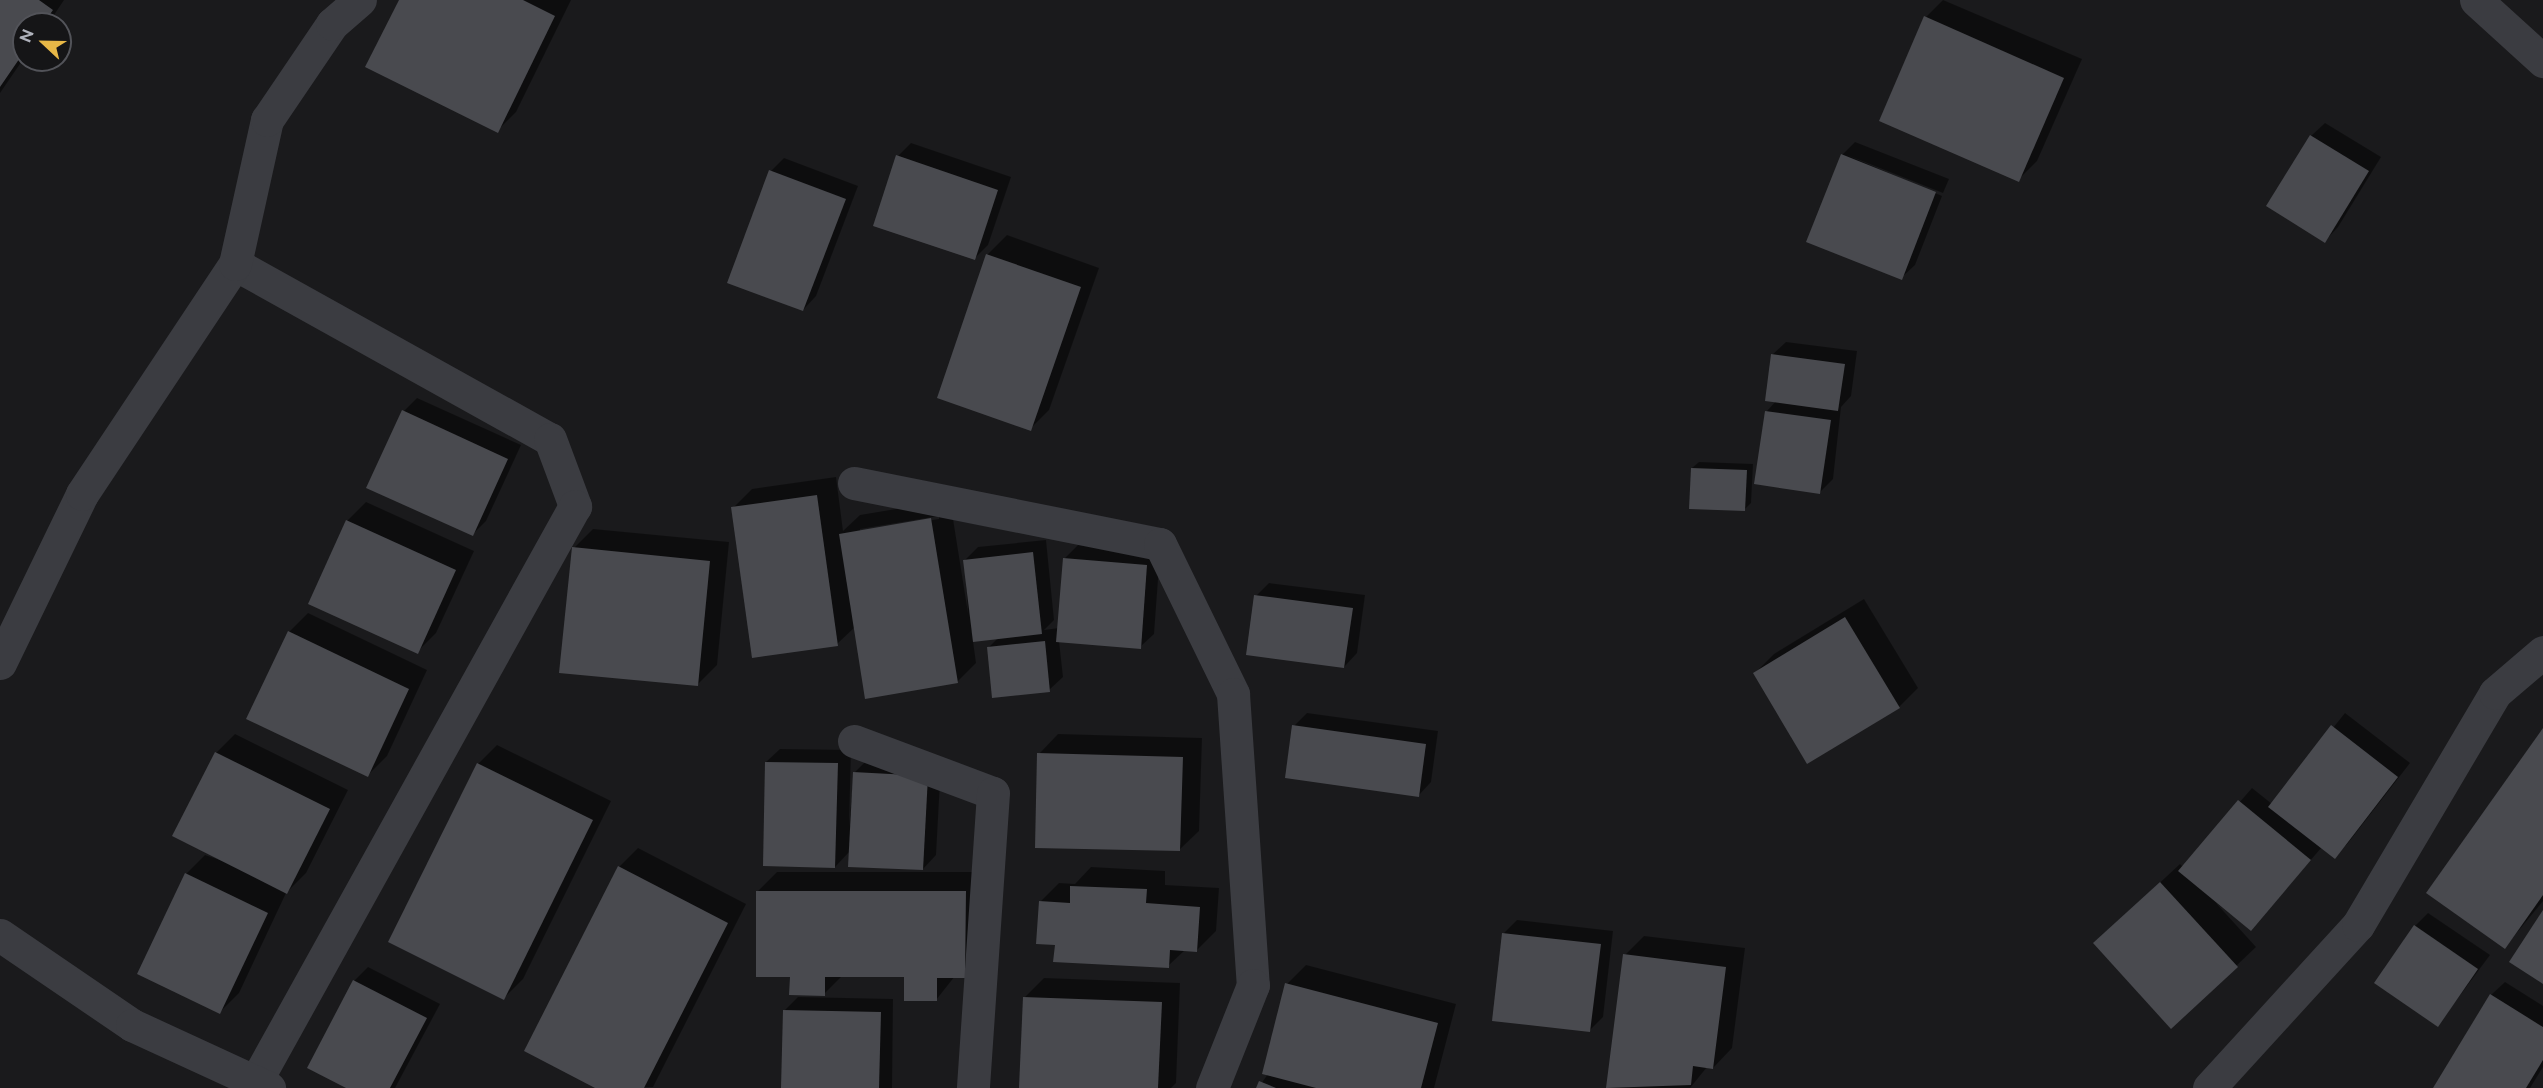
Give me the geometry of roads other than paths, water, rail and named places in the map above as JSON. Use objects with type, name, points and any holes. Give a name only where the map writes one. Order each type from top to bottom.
[{"type":"street","points":[[0,663],[82,494],[236,264],[267,120],[332,24],[360,0]]},
{"type":"street","points":[[2476,0],[2543,62]]},
{"type":"street","points":[[0,935],[132,1025],[263,1084],[575,506],[550,439],[236,264]]},
{"type":"street","points":[[854,483],[1160,544],[1233,694],[1253,985],[1212,1088]]},
{"type":"street","points":[[2209,1088],[2358,926],[2495,693],[2543,652]]},
{"type":"street","points":[[854,741],[993,793],[973,1088]]}]
